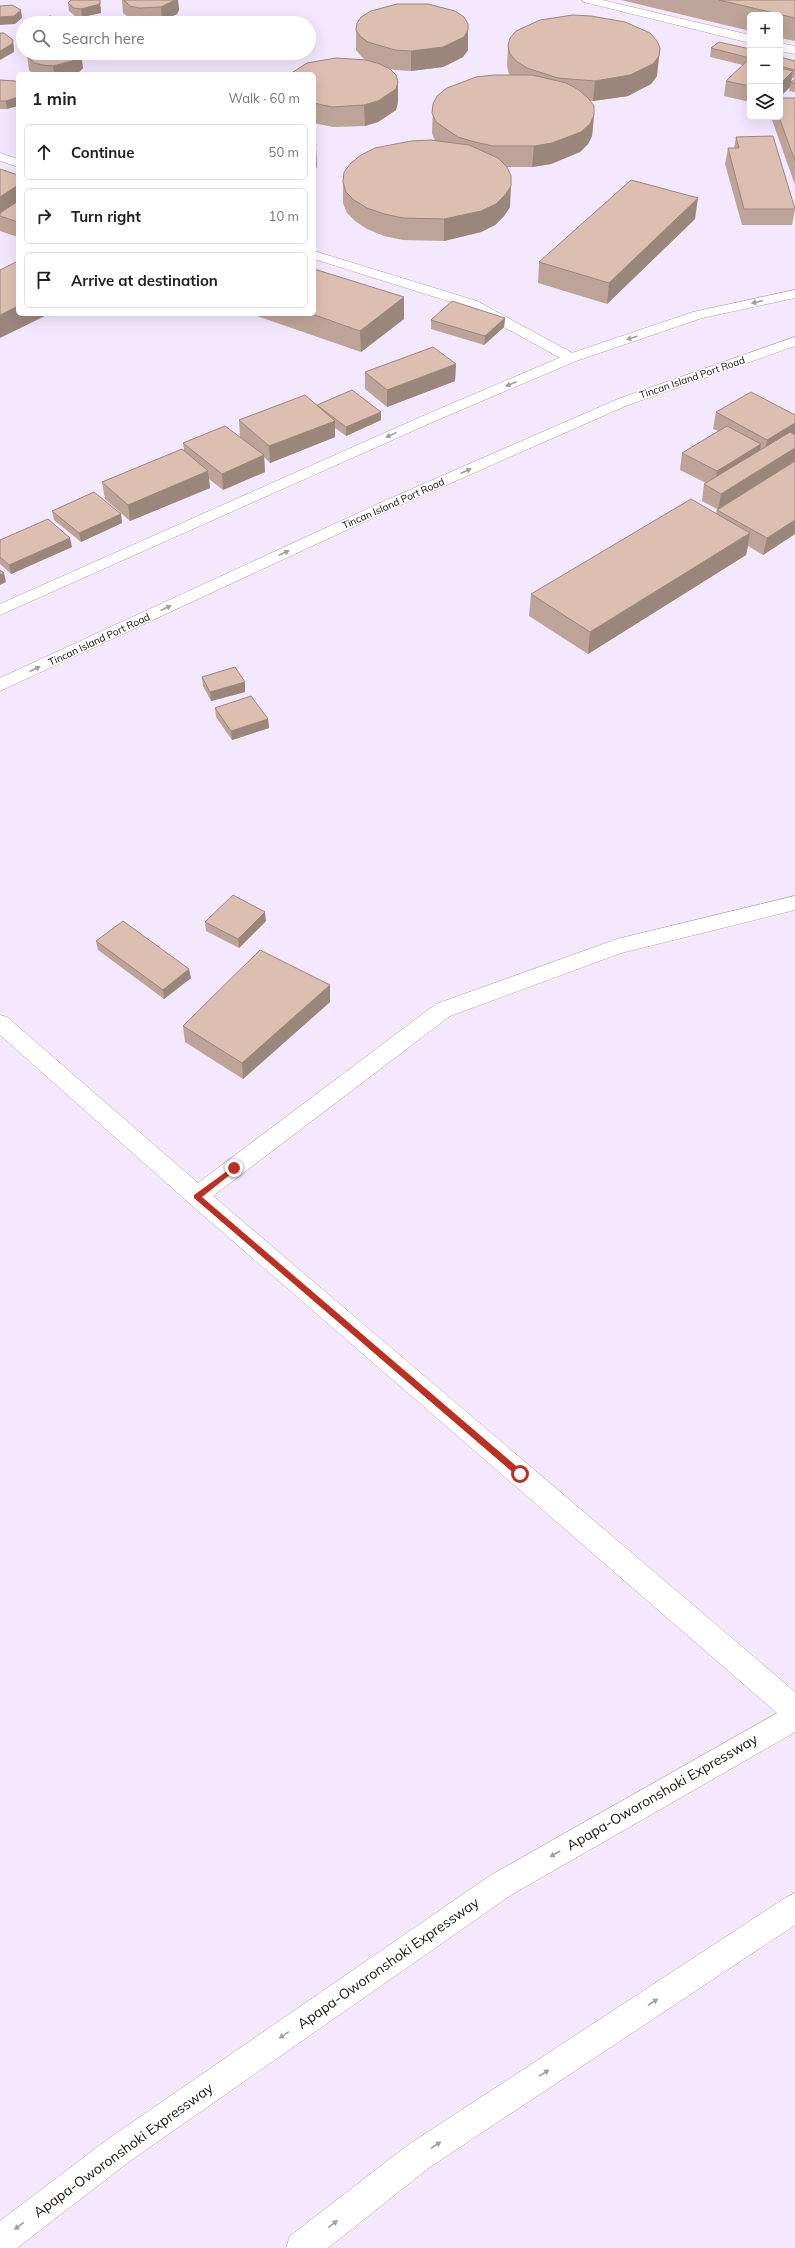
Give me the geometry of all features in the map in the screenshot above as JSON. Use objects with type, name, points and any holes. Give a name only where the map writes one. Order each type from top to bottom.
[{"type":"main road","points":[[588,0],[747,38]]},
{"type":"main road","points":[[783,48],[795,50]]},
{"type":"main road","points":[[0,157],[16,162]]},
{"type":"main road","points":[[316,256],[472,304],[571,358]]},
{"type":"main road","points":[[0,610],[430,418],[571,358],[698,316],[795,294]]},
{"type":"main road","name":"Tincan Island Port Road","points":[[0,685],[388,505],[623,402],[795,341]]},
{"type":"main road","points":[[197,1196],[443,1010],[617,946],[795,903]]},
{"type":"main road","points":[[0,1024],[197,1196],[795,1710]]},
{"type":"main road","name":"Apapa-Oworonshoki Expressway","points":[[0,2241],[119,2150],[501,1885],[795,1717]]},
{"type":"main road","points":[[302,2248],[419,2156],[795,1908]]},
{"type":"shaded area","points":[[0,0],[795,0],[795,2248],[0,2248]]},
{"type":"building","points":[[71,0],[100,0],[100,4],[81,9],[74,8],[68,3]]},
{"type":"building","points":[[124,0],[175,0],[161,7],[139,8],[130,6]]},
{"type":"building","points":[[719,0],[795,0],[795,18],[783,15],[783,12],[770,12]]},
{"type":"building","points":[[397,4],[428,4],[455,11],[464,17],[468,24],[468,30],[464,37],[443,47],[411,51],[395,50],[368,42],[360,36],[356,30],[357,23],[361,17],[371,11]]},
{"type":"building","points":[[12,5],[21,10],[14,16],[0,17],[0,6]]},
{"type":"building","points":[[573,15],[591,16],[625,22],[650,33],[657,41],[660,48],[659,56],[653,64],[630,75],[595,81],[558,78],[527,68],[516,61],[510,54],[508,46],[510,38],[516,31],[540,20]]},
{"type":"building","points":[[0,33],[4,33],[13,40],[12,44],[0,51]]},
{"type":"building","points":[[719,42],[747,48],[747,57],[711,48]]},
{"type":"building","points":[[336,58],[366,60],[390,69],[396,75],[398,82],[396,89],[378,101],[364,105],[332,107],[316,103],[316,72],[293,72],[307,63]]},
{"type":"building","points":[[783,58],[795,61],[795,70],[783,67]]},
{"type":"building","points":[[31,60],[73,60],[53,66],[34,63]]},
{"type":"building","points":[[747,61],[747,85],[726,81]]},
{"type":"building","points":[[783,69],[793,71],[783,81]]},
{"type":"building","points":[[494,75],[532,75],[566,83],[579,90],[594,106],[594,115],[590,124],[581,132],[552,143],[534,146],[493,146],[458,137],[436,122],[432,113],[433,104],[437,96],[447,88],[476,77]]},
{"type":"building","points":[[0,80],[16,82],[16,98],[6,101],[0,101]]},
{"type":"building","points":[[783,98],[795,98],[795,161],[780,120],[783,120]]},
{"type":"building","points":[[773,136],[795,209],[744,209],[728,148],[739,148],[736,137]]},
{"type":"building","points":[[431,140],[469,145],[498,158],[507,167],[511,176],[511,186],[496,204],[481,211],[444,219],[403,218],[384,214],[367,208],[354,200],[346,192],[343,182],[344,172],[351,163],[361,155],[375,148],[411,141]]},
{"type":"building","points":[[0,169],[16,174],[16,186],[0,197]]},
{"type":"building","points":[[631,180],[698,198],[609,283],[539,262]]},
{"type":"building","points":[[16,202],[16,221],[0,216],[0,213]]},
{"type":"building","points":[[16,262],[16,307],[0,315],[0,270]]},
{"type":"building","points":[[316,270],[404,297],[360,331],[316,315]]},
{"type":"building","points":[[452,301],[505,318],[485,336],[431,320]]},
{"type":"building","points":[[433,347],[456,364],[387,390],[365,372]]},
{"type":"building","points":[[352,390],[381,412],[346,427],[317,405]]},
{"type":"building","points":[[751,392],[795,415],[795,423],[767,440],[716,412]]},
{"type":"building","points":[[305,395],[335,421],[269,446],[239,420]]},
{"type":"building","points":[[225,426],[264,455],[222,474],[183,443]]},
{"type":"building","points":[[727,426],[761,444],[717,471],[682,453]]},
{"type":"building","points":[[790,432],[795,435],[795,448],[721,494],[704,484]]},
{"type":"building","points":[[182,449],[208,471],[128,505],[102,482]]},
{"type":"building","points":[[795,461],[795,520],[767,538],[717,510]]},
{"type":"building","points":[[94,492],[121,514],[79,533],[52,511]]},
{"type":"building","points":[[691,499],[750,533],[590,632],[531,594]]},
{"type":"building","points":[[48,519],[70,538],[9,565],[0,557],[0,540]]},
{"type":"building","points":[[235,667],[245,682],[210,692],[202,677]]},
{"type":"building","points":[[251,696],[268,719],[231,731],[215,708]]},
{"type":"building","points":[[233,895],[265,912],[238,939],[205,922]]},
{"type":"building","points":[[123,921],[189,969],[163,990],[96,941]]},
{"type":"building","points":[[260,950],[330,985],[242,1063],[183,1026]]},
{"type":"route","points":[[234,1168],[197,1196],[520,1474]]}]
